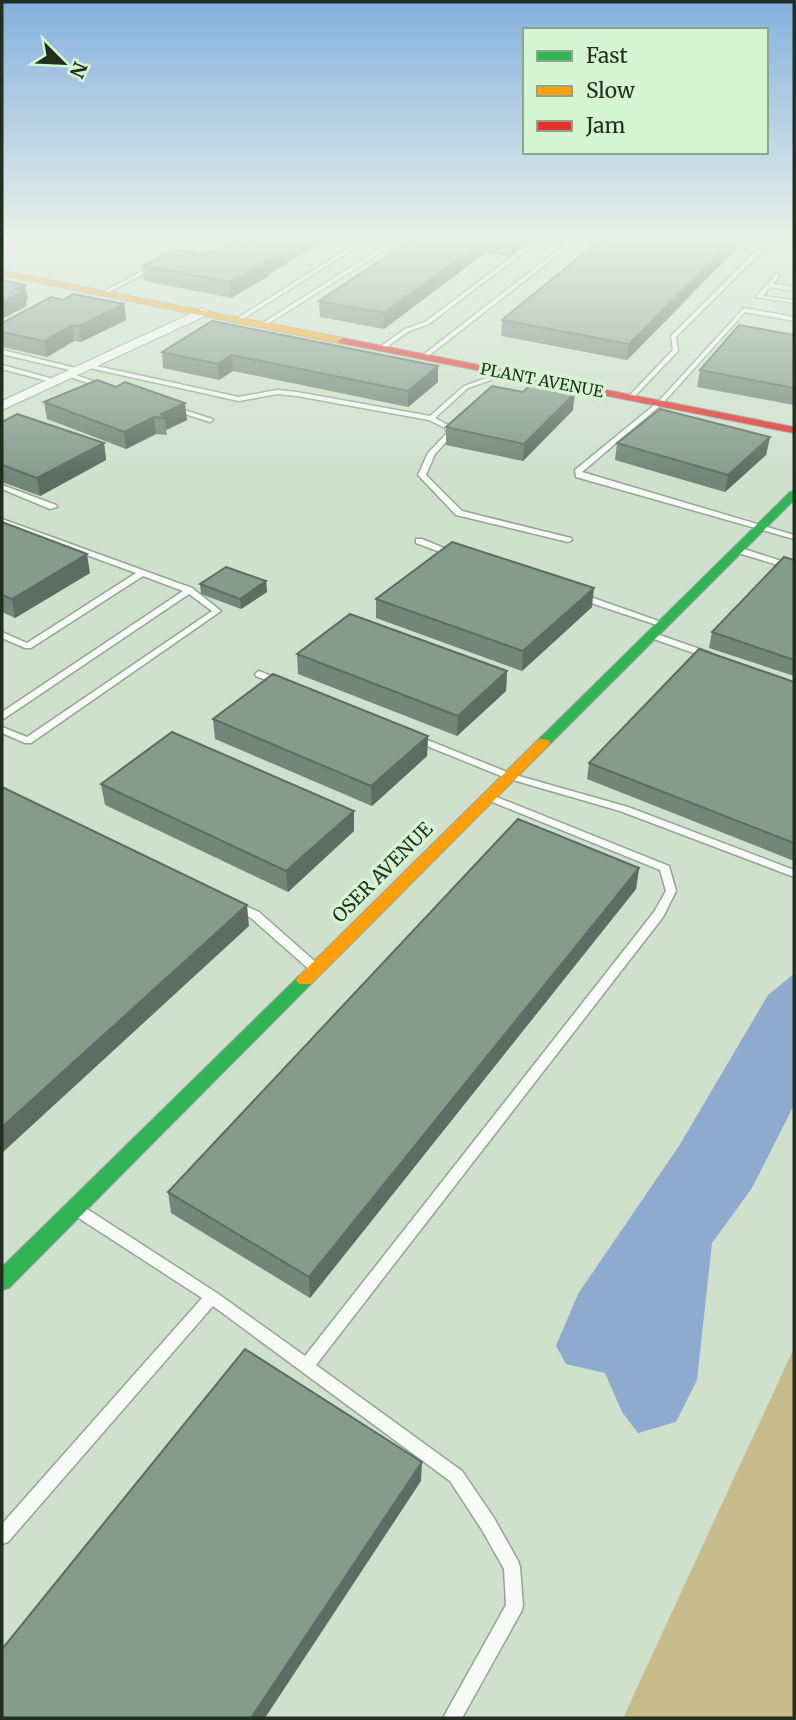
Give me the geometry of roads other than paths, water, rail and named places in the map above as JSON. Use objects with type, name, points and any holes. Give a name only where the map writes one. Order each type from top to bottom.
[{"type":"street","points":[[2,406],[194,316]]},
{"type":"street","name":"PLANT AVENUE","points":[[225,316],[794,430]]},
{"type":"street","name":"OSER AVENUE","points":[[2,1281],[794,494]]},
{"type":"lane","points":[[239,319],[243,316]]},
{"type":"lane","points":[[264,324],[276,316]]},
{"type":"lane","points":[[382,348],[407,330],[427,323],[436,316]]},
{"type":"lane","points":[[425,356],[476,316]]},
{"type":"lane","points":[[631,397],[676,350],[673,337],[694,316]]},
{"type":"lane","points":[[738,316],[660,403],[579,468],[579,475],[794,537]]},
{"type":"lane","points":[[724,332],[736,334]]},
{"type":"lane","points":[[2,352],[78,370],[239,398],[277,392],[297,394],[431,418],[448,427],[451,433],[432,453],[422,475],[459,513],[568,540]]},
{"type":"lane","points":[[2,367],[55,381]]},
{"type":"lane","points":[[78,370],[108,387]]},
{"type":"lane","points":[[431,418],[466,387],[489,379],[499,371]]},
{"type":"lane","points":[[172,408],[210,420]]},
{"type":"lane","points":[[2,487],[54,507]]},
{"type":"lane","points":[[2,521],[189,590],[217,611],[28,741],[2,730]]},
{"type":"lane","points":[[419,541],[470,559]]},
{"type":"lane","points":[[737,550],[794,568]]},
{"type":"lane","points":[[2,635],[28,646],[142,573]]},
{"type":"lane","points":[[2,716],[189,590]]},
{"type":"lane","points":[[574,594],[713,657]]},
{"type":"lane","points":[[259,674],[296,689]]},
{"type":"lane","points":[[409,735],[509,776],[624,809],[794,874]]},
{"type":"lane","points":[[306,1366],[659,914],[671,891],[665,868],[488,797]]},
{"type":"lane","points":[[219,897],[255,915],[315,968]]},
{"type":"lane","points":[[75,1209],[212,1297],[456,1476],[512,1567],[515,1606],[452,1718]]},
{"type":"lane","points":[[2,1536],[212,1297]]},
{"type":"water","points":[[794,974],[794,1105],[752,1188],[712,1243],[697,1380],[676,1422],[638,1433],[622,1412],[605,1373],[566,1364],[556,1346],[578,1294],[679,1146],[768,995]]}]
